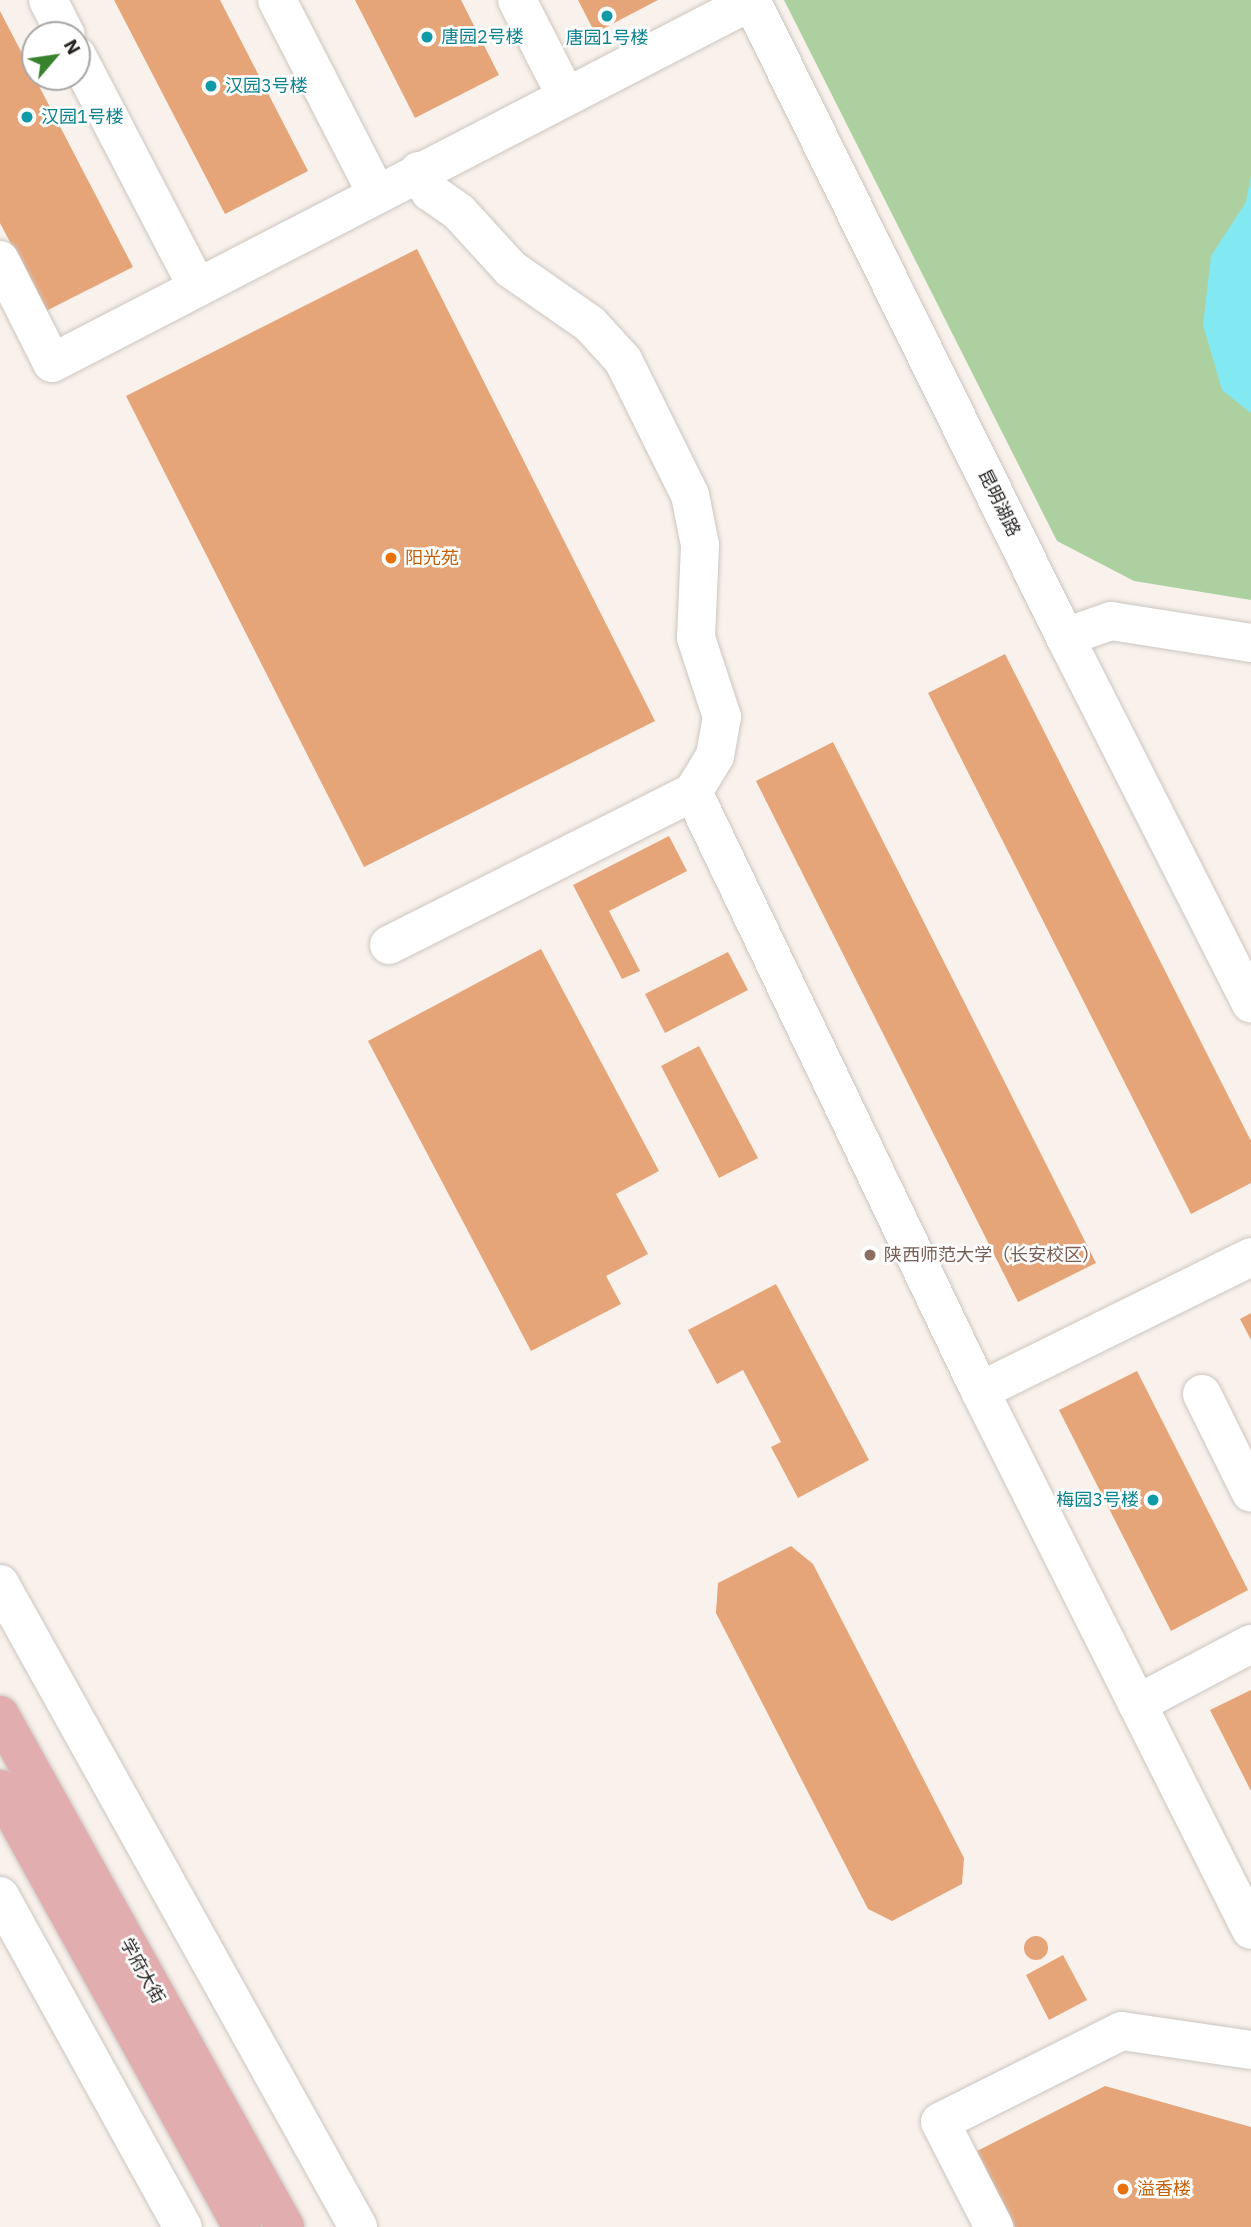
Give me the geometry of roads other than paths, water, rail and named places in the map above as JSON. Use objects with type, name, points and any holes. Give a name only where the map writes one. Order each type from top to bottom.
[{"type":"main road","name":"学府大街","points":[[0,1715],[285,2227]]},
{"type":"main road","name":"学府大街","points":[[0,1789],[242,2227]]},
{"type":"street","points":[[48,0],[59,21]]},
{"type":"street","points":[[277,0],[376,192]]},
{"type":"street","points":[[517,0],[566,96]]},
{"type":"street","points":[[0,260],[52,363],[376,192],[751,0]]},
{"type":"street","name":"昆明湖路","points":[[751,0],[1065,637],[1251,1004]]},
{"type":"street","points":[[91,83],[197,287]]},
{"type":"street","points":[[389,945],[693,792],[715,756],[722,717],[696,638],[700,545],[690,495],[623,360],[590,324],[511,269],[459,212],[430,192],[419,170]]},
{"type":"street","points":[[1065,637],[1111,621],[1251,643]]},
{"type":"street","points":[[693,792],[980,1391],[1251,1930]]},
{"type":"street","points":[[980,1391],[1251,1256]]},
{"type":"street","points":[[1202,1394],[1251,1493]]},
{"type":"street","points":[[0,1584],[358,2227]]},
{"type":"street","points":[[1137,1704],[1251,1644]]},
{"type":"street","points":[[0,1896],[183,2227]]},
{"type":"street","points":[[993,2227],[940,2122],[1122,2031],[1251,2050]]},
{"type":"water","points":[[1251,175],[1251,413],[1222,390],[1203,325],[1211,256],[1246,202]]},
{"type":"place","name":"唐园1号楼","points":[[607,16]]},
{"type":"place","name":"唐园2号楼","points":[[427,37]]},
{"type":"place","name":"汉园3号楼","points":[[211,86]]},
{"type":"place","name":"汉园1号楼","points":[[27,117]]},
{"type":"place","name":"阳光苑","points":[[391,558]]},
{"type":"place","name":"陕西师范大学（长安校区）","points":[[870,1255]]},
{"type":"place","name":"梅园3号楼","points":[[1153,1500]]},
{"type":"place","name":"溢香楼","points":[[1123,2189]]}]
